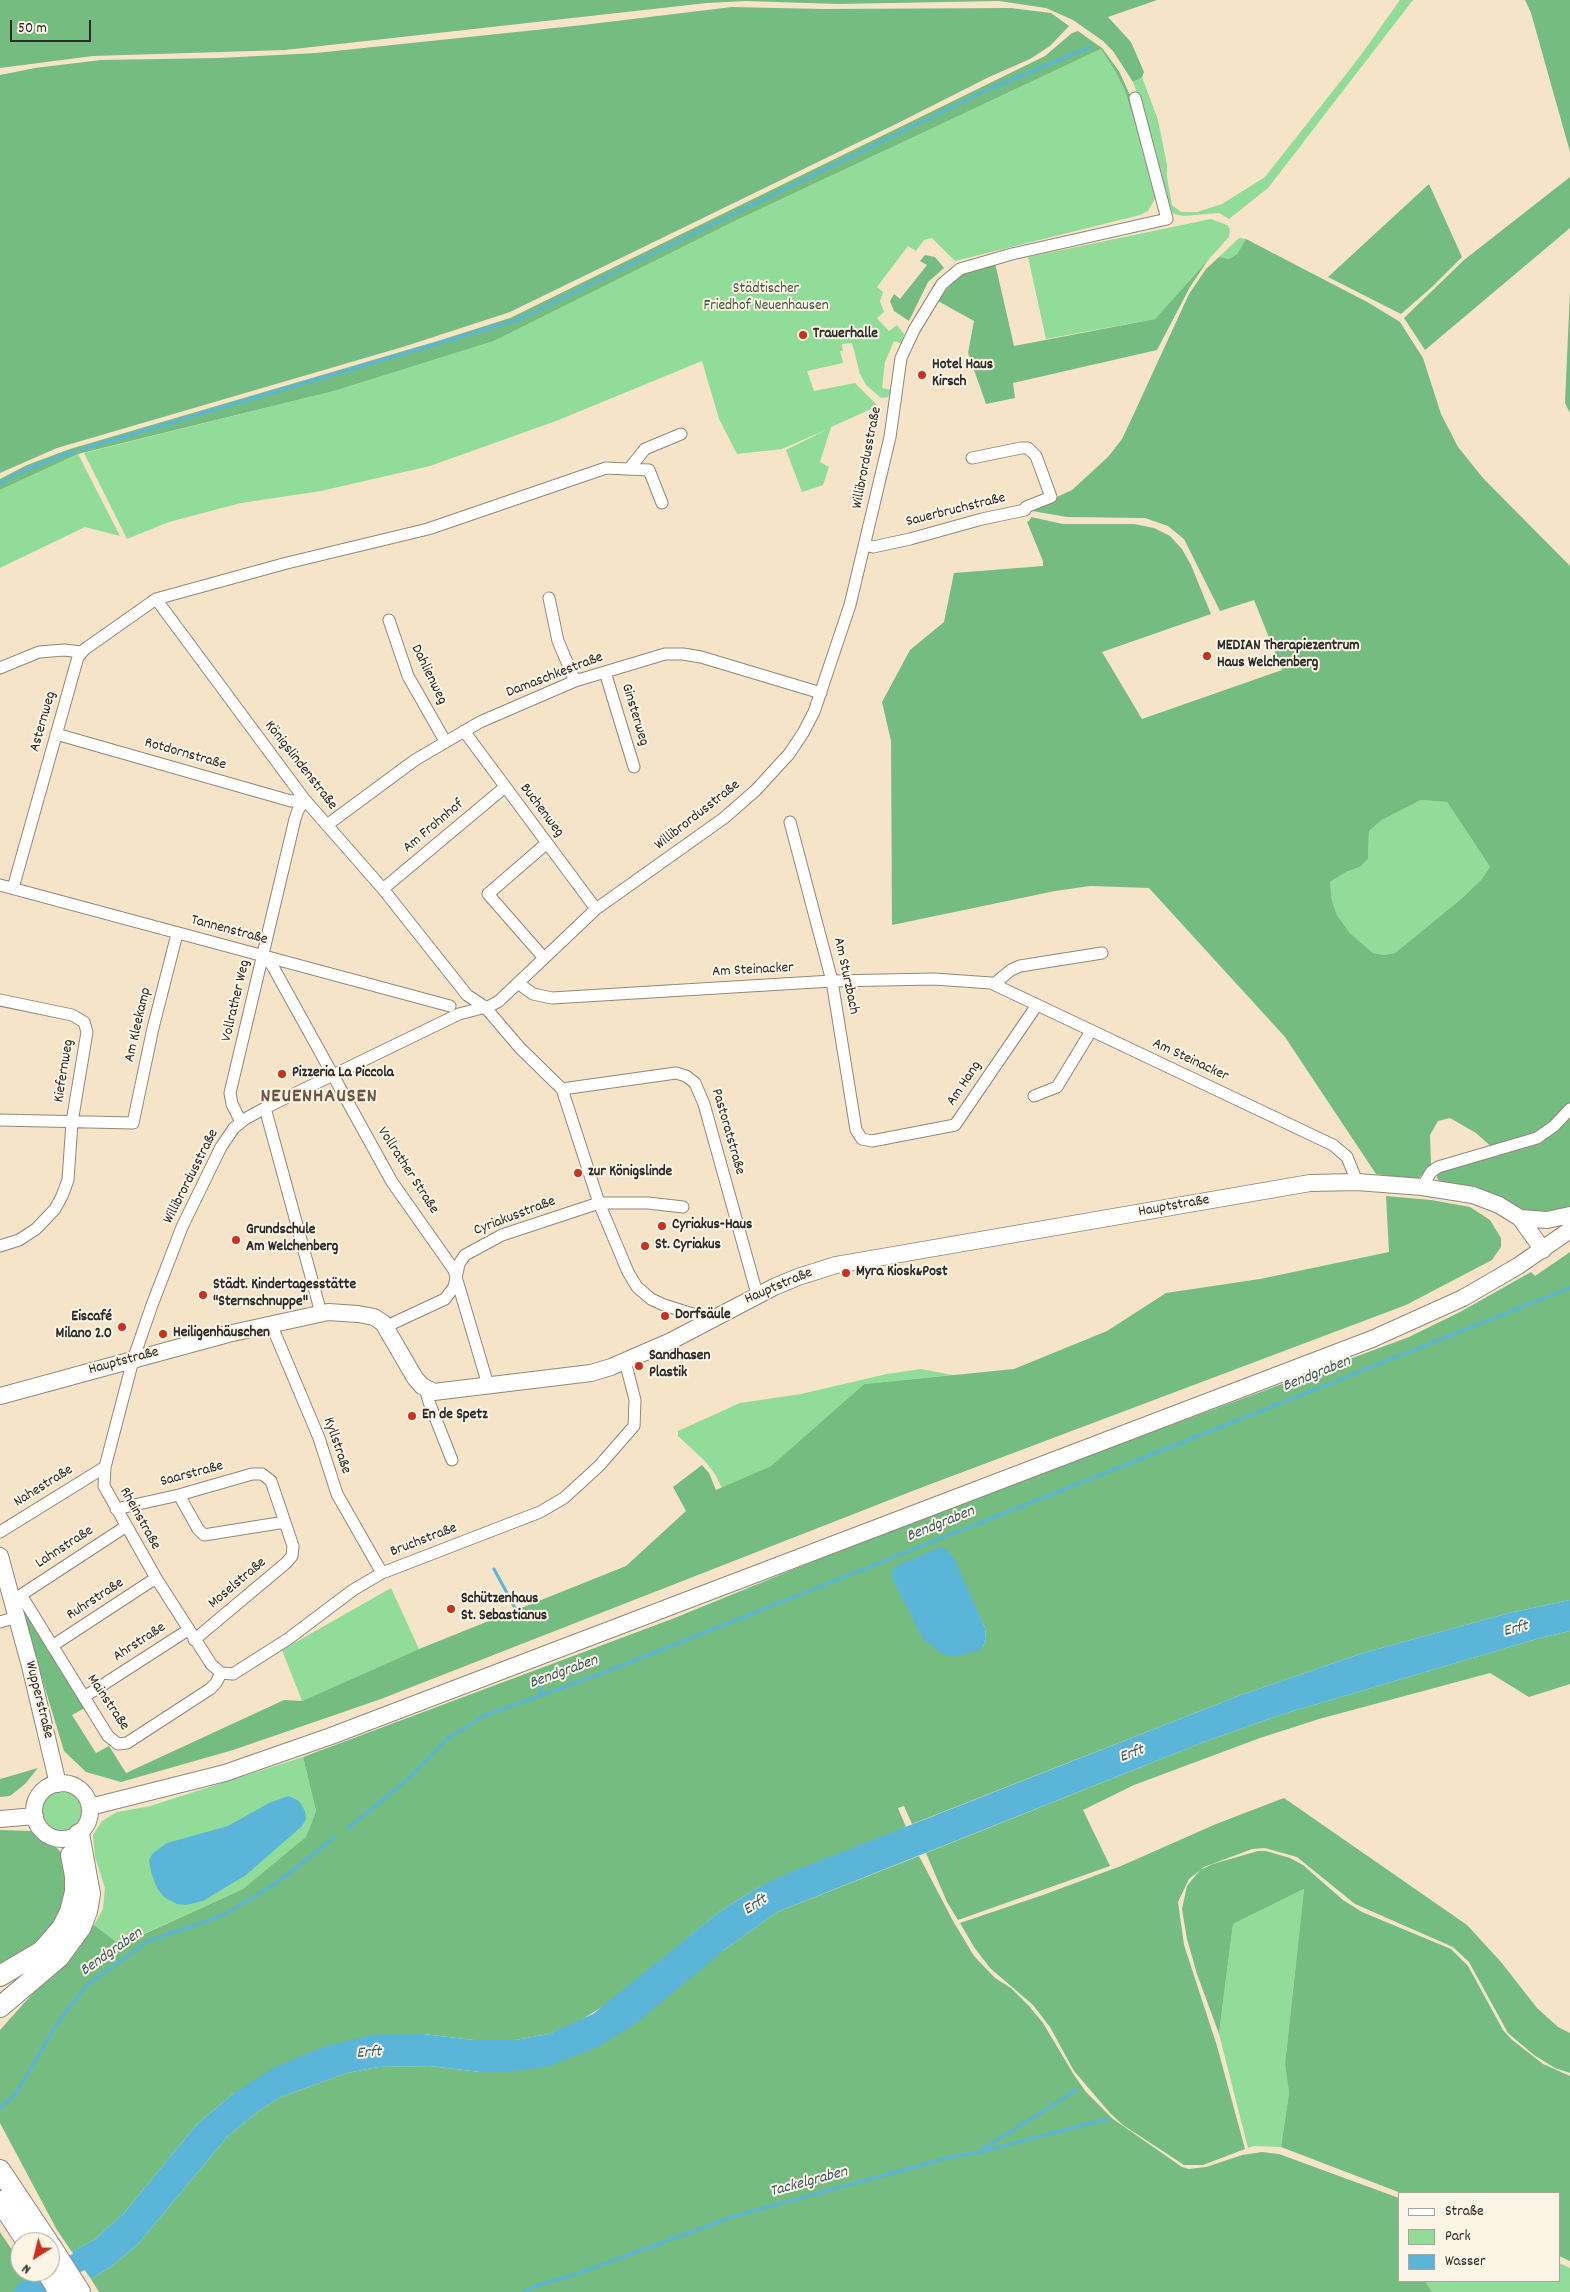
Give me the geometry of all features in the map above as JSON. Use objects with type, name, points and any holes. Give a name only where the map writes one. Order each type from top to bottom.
[{"type":"highway","points":[[0,1976],[42,1951],[53,1941],[67,1920],[73,1904],[75,1884],[73,1836]]},
{"type":"highway","points":[[0,2007],[60,1957],[81,1927],[88,1911],[90,1894],[73,1836]]},
{"type":"highway","points":[[0,2156],[12,2176],[21,2202]]},
{"type":"highway","points":[[0,2170],[41,2232]]},
{"type":"highway","points":[[0,2201],[20,2232]]},
{"type":"highway","points":[[60,2261],[80,2292]]},
{"type":"street","name":"Willibrordusstraße","points":[[133,1360],[182,1227],[223,1144],[241,1122],[265,1108],[458,1014],[484,1007],[499,1000],[596,909],[718,823],[756,790],[780,764],[809,722],[821,693],[847,614],[866,545],[893,424],[901,358],[926,308],[947,279],[960,269],[993,259],[1166,219],[1135,98]]},
{"type":"street","points":[[629,469],[645,449],[681,434]]},
{"type":"street","name":"Sauerbruchstraße","points":[[866,545],[873,547],[1025,510],[1026,507],[1051,497],[1036,456],[1028,448],[972,458]]},
{"type":"street","points":[[0,668],[26,656],[45,651],[64,650],[81,652],[156,599],[287,563],[428,529],[606,468],[648,470],[662,503]]},
{"type":"street","points":[[549,598],[558,641],[575,681]]},
{"type":"street","name":"Königslindenstraße","points":[[156,599],[305,800],[382,889],[467,995],[484,1007],[520,1048],[562,1089],[599,1203],[628,1272],[641,1291],[664,1305],[712,1320]]},
{"type":"street","name":"Dahlienweg","points":[[389,620],[408,676],[445,741]]},
{"type":"street","name":"Asternweg","points":[[13,888],[76,662],[81,652]]},
{"type":"street","name":"Damaschkestraße","points":[[327,825],[387,780],[445,741],[496,714],[575,681],[665,654],[683,654],[713,660],[821,693]]},
{"type":"street","name":"Ginsterweg","points":[[605,672],[634,767]]},
{"type":"street","name":"Buchenweg","points":[[464,731],[596,909]]},
{"type":"street","name":"Rotdornstraße","points":[[56,734],[291,800],[305,800]]},
{"type":"street","name":"Am Frohnhof","points":[[382,889],[505,787]]},
{"type":"street","name":"Vollrather Weg","points":[[241,1122],[232,1104],[230,1095],[295,819],[298,810],[305,800]]},
{"type":"street","name":"Am Sturzbach","points":[[790,822],[832,981],[856,1126],[861,1137]]},
{"type":"street","points":[[544,958],[488,894],[547,843]]},
{"type":"street","name":"Tannenstraße","points":[[0,885],[450,1006]]},
{"type":"street","name":"Am Kleekamp","points":[[72,1122],[133,1124],[177,934]]},
{"type":"street","points":[[994,984],[1011,970],[1020,966],[1102,953]]},
{"type":"street","name":"Vollrather Straße","points":[[263,956],[272,965],[392,1182],[457,1275],[488,1385]]},
{"type":"street","name":"Am Steinacker","points":[[518,983],[533,994],[552,998],[832,981],[934,979],[994,984],[1338,1148],[1350,1162],[1357,1182]]},
{"type":"street","name":"Kiefernweg","points":[[0,1000],[72,1015],[85,1023],[86,1036],[72,1122]]},
{"type":"street","name":"Am Hang","points":[[861,1137],[872,1141],[954,1125],[1037,1005]]},
{"type":"street","points":[[1034,1096],[1057,1087],[1091,1031]]},
{"type":"street","name":"Pastoratstraße","points":[[562,1089],[672,1073],[684,1075],[695,1083],[704,1104],[758,1294]]},
{"type":"street","points":[[265,1108],[320,1313]]},
{"type":"street","points":[[1422,1187],[1431,1172],[1438,1167],[1537,1138],[1554,1126],[1570,1109]]},
{"type":"street","points":[[0,1120],[72,1122],[68,1180],[59,1202],[46,1220],[36,1229],[19,1240],[0,1246]]},
{"type":"street","name":"Hauptstraße","points":[[425,1388],[439,1392],[591,1373],[625,1362],[677,1338],[758,1294],[798,1277],[852,1262],[1303,1184],[1329,1181],[1422,1187],[1464,1193],[1482,1198],[1520,1218],[1541,1220],[1570,1215]]},
{"type":"street","name":"Cyriakusstraße","points":[[387,1326],[445,1299],[453,1290],[462,1258],[474,1248],[511,1232],[599,1203],[648,1202],[683,1206]]},
{"type":"street","name":"Hauptstraße","points":[[1520,1218],[1543,1250]]},
{"type":"street","points":[[90,1807],[226,1773],[331,1736],[1372,1339],[1458,1301],[1543,1250],[1570,1230]]},
{"type":"street","name":"Hauptstraße","points":[[0,1396],[271,1324],[320,1313],[358,1314],[374,1318],[387,1326]]},
{"type":"street","name":"Kyllstraße","points":[[271,1324],[319,1438],[337,1494],[382,1573]]},
{"type":"street","points":[[387,1326],[411,1372],[425,1388],[452,1460]]},
{"type":"street","name":"Rheinstraße","points":[[133,1360],[105,1467],[104,1486],[125,1526],[191,1635],[214,1668],[221,1673]]},
{"type":"street","name":"Bruchstraße","points":[[221,1673],[228,1675],[241,1670],[288,1639],[353,1590],[382,1573],[554,1505],[590,1475],[632,1429],[635,1420],[635,1405],[625,1362]]},
{"type":"street","name":"Nahestraße","points":[[0,1532],[105,1467]]},
{"type":"street","name":"Saarstraße","points":[[116,1509],[179,1495],[255,1473],[265,1475],[273,1483],[285,1522]]},
{"type":"street","points":[[179,1495],[199,1531],[206,1536],[285,1522]]},
{"type":"street","name":"Moselstraße","points":[[191,1635],[288,1561],[293,1554],[293,1546],[285,1522]]},
{"type":"street","name":"Lahnstraße","points":[[21,1595],[125,1526]]},
{"type":"street","name":"Wupperstraße","points":[[0,1556],[58,1784]]},
{"type":"street","name":"Ruhrstraße","points":[[52,1646],[156,1578]]},
{"type":"street","name":"Mainstraße","points":[[21,1595],[111,1739],[118,1744],[125,1744],[210,1689],[216,1684],[221,1673]]},
{"type":"street","points":[[0,1622],[17,1617]]},
{"type":"street","name":"Ahrstraße","points":[[84,1697],[191,1635]]},
{"type":"street","points":[[58,1784],[72,1785],[79,1789],[84,1794],[90,1807],[90,1818],[73,1836],[53,1837],[38,1826],[35,1816],[35,1806],[40,1795],[47,1788],[58,1784]]},
{"type":"street","points":[[0,1819],[35,1816]]},
{"type":"green space","points":[[0,0],[1157,0],[1108,17],[1131,42],[1144,72],[1142,77],[1133,82],[1113,51],[1103,41],[1073,20],[1046,8],[999,1],[838,4],[746,1],[707,3],[285,50],[93,56],[0,68]]},
{"type":"green space","points":[[1400,0],[1413,0],[1268,188],[1229,219],[1219,213],[1184,216],[1174,214],[1171,211],[1143,110],[1133,82],[1142,77],[1158,120],[1167,165],[1167,178],[1172,205],[1181,212],[1197,212],[1222,204],[1265,177],[1358,59]]},
{"type":"green space","points":[[1525,0],[1570,0],[1570,152],[1531,13]]},
{"type":"green space","points":[[732,7],[823,9],[1011,8],[1051,13],[1069,26],[1050,46],[1030,59],[989,77],[510,312],[406,346],[57,448],[0,473],[0,75],[35,68],[101,60],[219,58],[316,53],[583,25]]},
{"type":"green space","points":[[1078,31],[1102,48],[1119,71],[1129,93],[1141,135],[1139,136],[1125,91],[1101,49],[737,220],[494,341],[334,391],[78,454],[0,490],[0,479],[27,465],[70,449],[510,318],[1045,56],[1072,33]]},
{"type":"green space","name":"Städtischer Friedhof Neuenhausen","points":[[1101,49],[1125,91],[1141,143],[1145,146],[1157,195],[1148,211],[1140,215],[955,261],[932,238],[924,240],[916,251],[908,246],[877,287],[883,292],[880,301],[884,312],[877,318],[889,331],[897,325],[904,334],[902,344],[894,341],[885,362],[882,388],[892,390],[888,397],[881,398],[866,385],[860,374],[852,343],[842,344],[843,351],[840,351],[843,363],[807,371],[814,391],[855,383],[878,406],[831,427],[820,462],[829,467],[823,485],[802,492],[786,450],[828,429],[782,449],[737,454],[719,419],[702,361],[556,421],[430,466],[321,491],[241,503],[169,522],[127,539],[84,453],[334,391],[494,341],[737,220]]},
{"type":"green space","points":[[1570,177],[1570,228],[1425,350],[1404,318],[1464,260]]},
{"type":"green space","points":[[1429,184],[1462,257],[1433,286],[1401,314],[1328,277]]},
{"type":"green space","points":[[1211,219],[1227,225],[1230,229],[1229,237],[1155,319],[1046,339],[1028,257]]},
{"type":"green space","points":[[1239,238],[1246,239],[1237,254],[1229,259],[1219,257]]},
{"type":"green space","points":[[1246,239],[1369,303],[1400,322],[1423,358],[1441,414],[1458,447],[1483,478],[1570,566],[1570,1104],[1559,1116],[1534,1136],[1494,1149],[1476,1133],[1450,1118],[1438,1121],[1430,1135],[1431,1165],[1417,1180],[1376,1174],[1285,1037],[1149,888],[1090,886],[1055,891],[892,925],[891,741],[882,702],[910,650],[944,622],[954,573],[1043,566],[1043,561],[1027,522],[1031,517],[1063,524],[1134,524],[1154,528],[1170,536],[1182,549],[1191,565],[1211,614],[1102,652],[1142,719],[1282,670],[1254,600],[1220,611],[1184,539],[1168,526],[1145,518],[1067,517],[1032,511],[1033,508],[1072,490],[1108,457],[1122,439],[1189,294],[1206,269],[1219,257],[1229,259],[1237,254]],"holes":[[[1421,800],[1447,802],[1490,867],[1481,880],[1461,899],[1395,953],[1384,955],[1373,953],[1350,933],[1337,915],[1332,901],[1330,882],[1346,872],[1360,867],[1368,859],[1369,831],[1382,820]]]},
{"type":"green space","points":[[925,255],[935,257],[944,268],[928,282],[909,321],[894,311],[890,301],[894,294],[900,299],[927,265],[920,261]]},
{"type":"green space","points":[[1208,260],[1190,287],[1157,350],[1013,383],[1015,398],[986,404],[968,353],[974,321],[938,301],[955,278],[966,271],[995,263],[1014,346],[1155,319]]},
{"type":"green space","points":[[1570,290],[1570,413],[1565,403]]},
{"type":"green space","points":[[78,454],[120,536],[85,527],[0,568],[0,490]]},
{"type":"green space","points":[[1421,800],[1447,802],[1490,867],[1481,880],[1461,899],[1395,953],[1384,955],[1373,953],[1350,933],[1337,915],[1332,901],[1330,882],[1346,872],[1360,867],[1368,859],[1369,831],[1382,820]]},
{"type":"green space","points":[[1570,1112],[1570,1206],[1541,1214],[1521,1212],[1440,1182],[1437,1178],[1438,1170],[1526,1146]]},
{"type":"green space","points":[[1386,1196],[1431,1200],[1470,1207],[1490,1220],[1501,1238],[1501,1247],[1492,1260],[1406,1305],[915,1490],[381,1699],[233,1750],[121,1782],[86,1772],[64,1751],[17,1596],[85,1708],[72,1715],[96,1753],[109,1746],[126,1773],[284,1700],[302,1701],[419,1649],[626,1566],[686,1511],[673,1487],[702,1465],[709,1473],[716,1490],[771,1466],[864,1384],[1014,1369],[1107,1331],[1166,1293],[1260,1279],[1389,1252]]},
{"type":"green space","points":[[1570,1252],[1570,1600],[1509,1613],[1363,1653],[1238,1696],[912,1824],[904,1806],[898,1808],[906,1827],[759,1887],[719,1912],[607,2004],[576,2023],[549,2034],[515,2040],[474,2040],[423,2034],[234,2093],[197,2124],[124,2213],[95,2239],[72,2252],[57,2230],[0,2123],[0,2030],[94,1925],[120,1945],[243,1889],[306,1837],[316,1811],[303,1757],[672,1619],[912,1521],[1409,1337],[1460,1312],[1531,1272],[1535,1276]],"holes":[[[949,1552],[985,1628],[986,1640],[983,1646]]]},
{"type":"green space","points":[[921,1369],[953,1375],[864,1384],[771,1466],[722,1488],[715,1474],[704,1460],[678,1436],[678,1431],[740,1403],[801,1394],[887,1374]]},
{"type":"green space","points":[[391,1588],[419,1649],[302,1701],[282,1650]]},
{"type":"green space","points":[[1570,1631],[1570,1684],[1529,1697],[1490,1673],[1319,1719],[1260,1738],[1134,1785],[1083,1810],[1110,1866],[958,1920],[947,1902],[926,1853],[1204,1742],[1280,1715],[1540,1638]]},
{"type":"green space","points":[[303,1757],[316,1811],[306,1837],[283,1858],[243,1889],[119,1945],[94,1925],[103,1909],[105,1888],[95,1857],[93,1835],[102,1821],[117,1812],[150,1806]]},
{"type":"green space","points":[[38,1768],[25,1784],[10,1796],[0,1797],[0,1779]]},
{"type":"green space","points":[[66,1790],[74,1793],[80,1799],[83,1811],[80,1823],[74,1829],[58,1832],[50,1829],[44,1823],[41,1807],[44,1799],[50,1793]]},
{"type":"green space","points":[[1284,1798],[1467,1925],[1501,1962],[1537,2008],[1558,2027],[1570,2033],[1570,2073],[1555,2068],[1534,2055],[1508,2033],[1469,1962],[1453,1947],[1355,1904],[1297,1857],[1265,1848],[1252,1849],[1204,1867],[1189,1879],[1178,1902],[1184,1945],[1217,2046],[1245,2149],[1203,2165],[1184,2165],[1123,2125],[1110,2113],[1074,2071],[1050,2027],[1033,2005],[990,1968],[974,1947],[960,1923],[1121,1866],[1216,1824]]},
{"type":"green space","points":[[0,1830],[31,1831],[51,1841],[63,1855],[69,1894],[49,1933],[0,1970]]},
{"type":"green space","points":[[1258,1851],[1266,1851],[1290,1858],[1303,1865],[1343,1900],[1362,1912],[1451,1949],[1468,1966],[1503,2030],[1511,2039],[1543,2064],[1570,2076],[1570,2261],[1560,2256],[1560,2192],[1398,2192],[1281,2147],[1289,2093],[1285,2064],[1304,1889],[1233,1924],[1219,2034],[1197,1974],[1187,1939],[1182,1909],[1187,1886],[1200,1870],[1213,1864]]},
{"type":"green space","points":[[919,1856],[953,1921],[974,1956],[995,1978],[1011,1988],[1029,2006],[1043,2023],[1086,2092],[1113,2119],[1182,2167],[1189,2169],[1206,2167],[1242,2155],[1262,2152],[1279,2154],[1398,2198],[1398,2282],[1426,2282],[1432,2292],[99,2292],[91,2279],[112,2266],[138,2244],[228,2136],[257,2112],[281,2097],[347,2073],[378,2067],[430,2066],[480,2072],[508,2072],[724,1950],[777,1912]]},
{"type":"green space","points":[[1304,1889],[1285,2064],[1289,2093],[1281,2147],[1254,2146],[1248,2148],[1219,2034],[1233,1924]]},
{"type":"green space","points":[[0,2232],[10,2247],[10,2282],[33,2282],[40,2292],[0,2292]]},
{"type":"green space","points":[[1560,2263],[1570,2268],[1570,2292],[1432,2292],[1426,2282],[1560,2282]]},
{"type":"water","points":[[938,1548],[944,1548],[954,1558],[985,1628],[986,1640],[979,1650],[958,1656],[944,1655],[923,1639],[892,1578],[892,1571],[898,1565]]},
{"type":"water","points":[[1570,1600],[1570,1631],[1540,1638],[1280,1715],[1204,1742],[777,1912],[724,1950],[639,2021],[598,2047],[549,2066],[508,2072],[480,2072],[430,2066],[378,2067],[347,2073],[281,2097],[257,2112],[228,2136],[138,2244],[112,2266],[91,2279],[72,2252],[95,2239],[124,2213],[197,2124],[234,2093],[275,2067],[323,2047],[371,2035],[423,2034],[474,2040],[515,2040],[549,2034],[593,2014],[719,1912],[759,1887],[786,1874],[1238,1696],[1363,1653],[1509,1613]]},
{"type":"water","points":[[289,1796],[299,1801],[305,1811],[306,1819],[302,1826],[246,1875],[203,1901],[186,1905],[177,1904],[164,1897],[157,1888],[149,1860],[153,1853],[167,1843],[228,1826],[271,1802]]},
{"type":"waterway","points":[[83,449],[520,319],[987,90],[1090,47]]},
{"type":"waterway","points":[[0,483],[25,470],[75,451]]},
{"type":"waterway","name":"Bendgraben","points":[[348,1828],[407,1780],[448,1738],[484,1716],[603,1673],[1570,1288]]},
{"type":"waterway","points":[[494,1569],[515,1608]]},
{"type":"waterway","points":[[539,1696],[547,1673]]},
{"type":"waterway","name":"Bendgraben","points":[[0,2108],[15,2095],[59,2021],[86,1986],[148,1941],[219,1917],[271,1887],[334,1838]]},
{"type":"waterway","points":[[983,2149],[1078,2089]]},
{"type":"waterway","name":"Tackelgraben","points":[[524,2292],[533,2287],[579,2273],[735,2216],[951,2157],[980,2152],[1107,2119]]},
{"type":"waterway","name":"Erft","points":[[24,2292],[102,2249]]},
{"type":"place","name":"Trauerhalle","points":[[803,335]]},
{"type":"place","name":"Hotel Haus Kirsch","points":[[922,375]]},
{"type":"place","name":"MEDIAN Therapiezentrum Haus Welchenberg","points":[[1207,656]]},
{"type":"place","name":"Pizzeria La Piccola","points":[[282,1074]]},
{"type":"place","name":"zur Königslinde","points":[[578,1173]]},
{"type":"place","name":"Cyriakus-Haus","points":[[662,1226]]},
{"type":"place","name":"Grundschule Am Welchenberg","points":[[236,1240]]},
{"type":"place","name":"St. Cyriakus","points":[[645,1246]]},
{"type":"place","name":"Myra Kiosk&Post","points":[[846,1273]]},
{"type":"place","name":"Städt. Kindertagesstätte \"Sternschnuppe\"","points":[[203,1295]]},
{"type":"place","name":"Dorfsäule","points":[[665,1316]]},
{"type":"place","name":"Eiscafé Milano 2.0","points":[[122,1327]]},
{"type":"place","name":"Heiligenhäuschen","points":[[163,1334]]},
{"type":"place","name":"Sandhasen Plastik","points":[[639,1366]]},
{"type":"place","name":"En de Spetz","points":[[412,1416]]},
{"type":"place","name":"Schützenhaus St. Sebastianus","points":[[451,1609]]},
{"type":"district","name":"NEUENHAUSEN","points":[[319,1098]]}]
